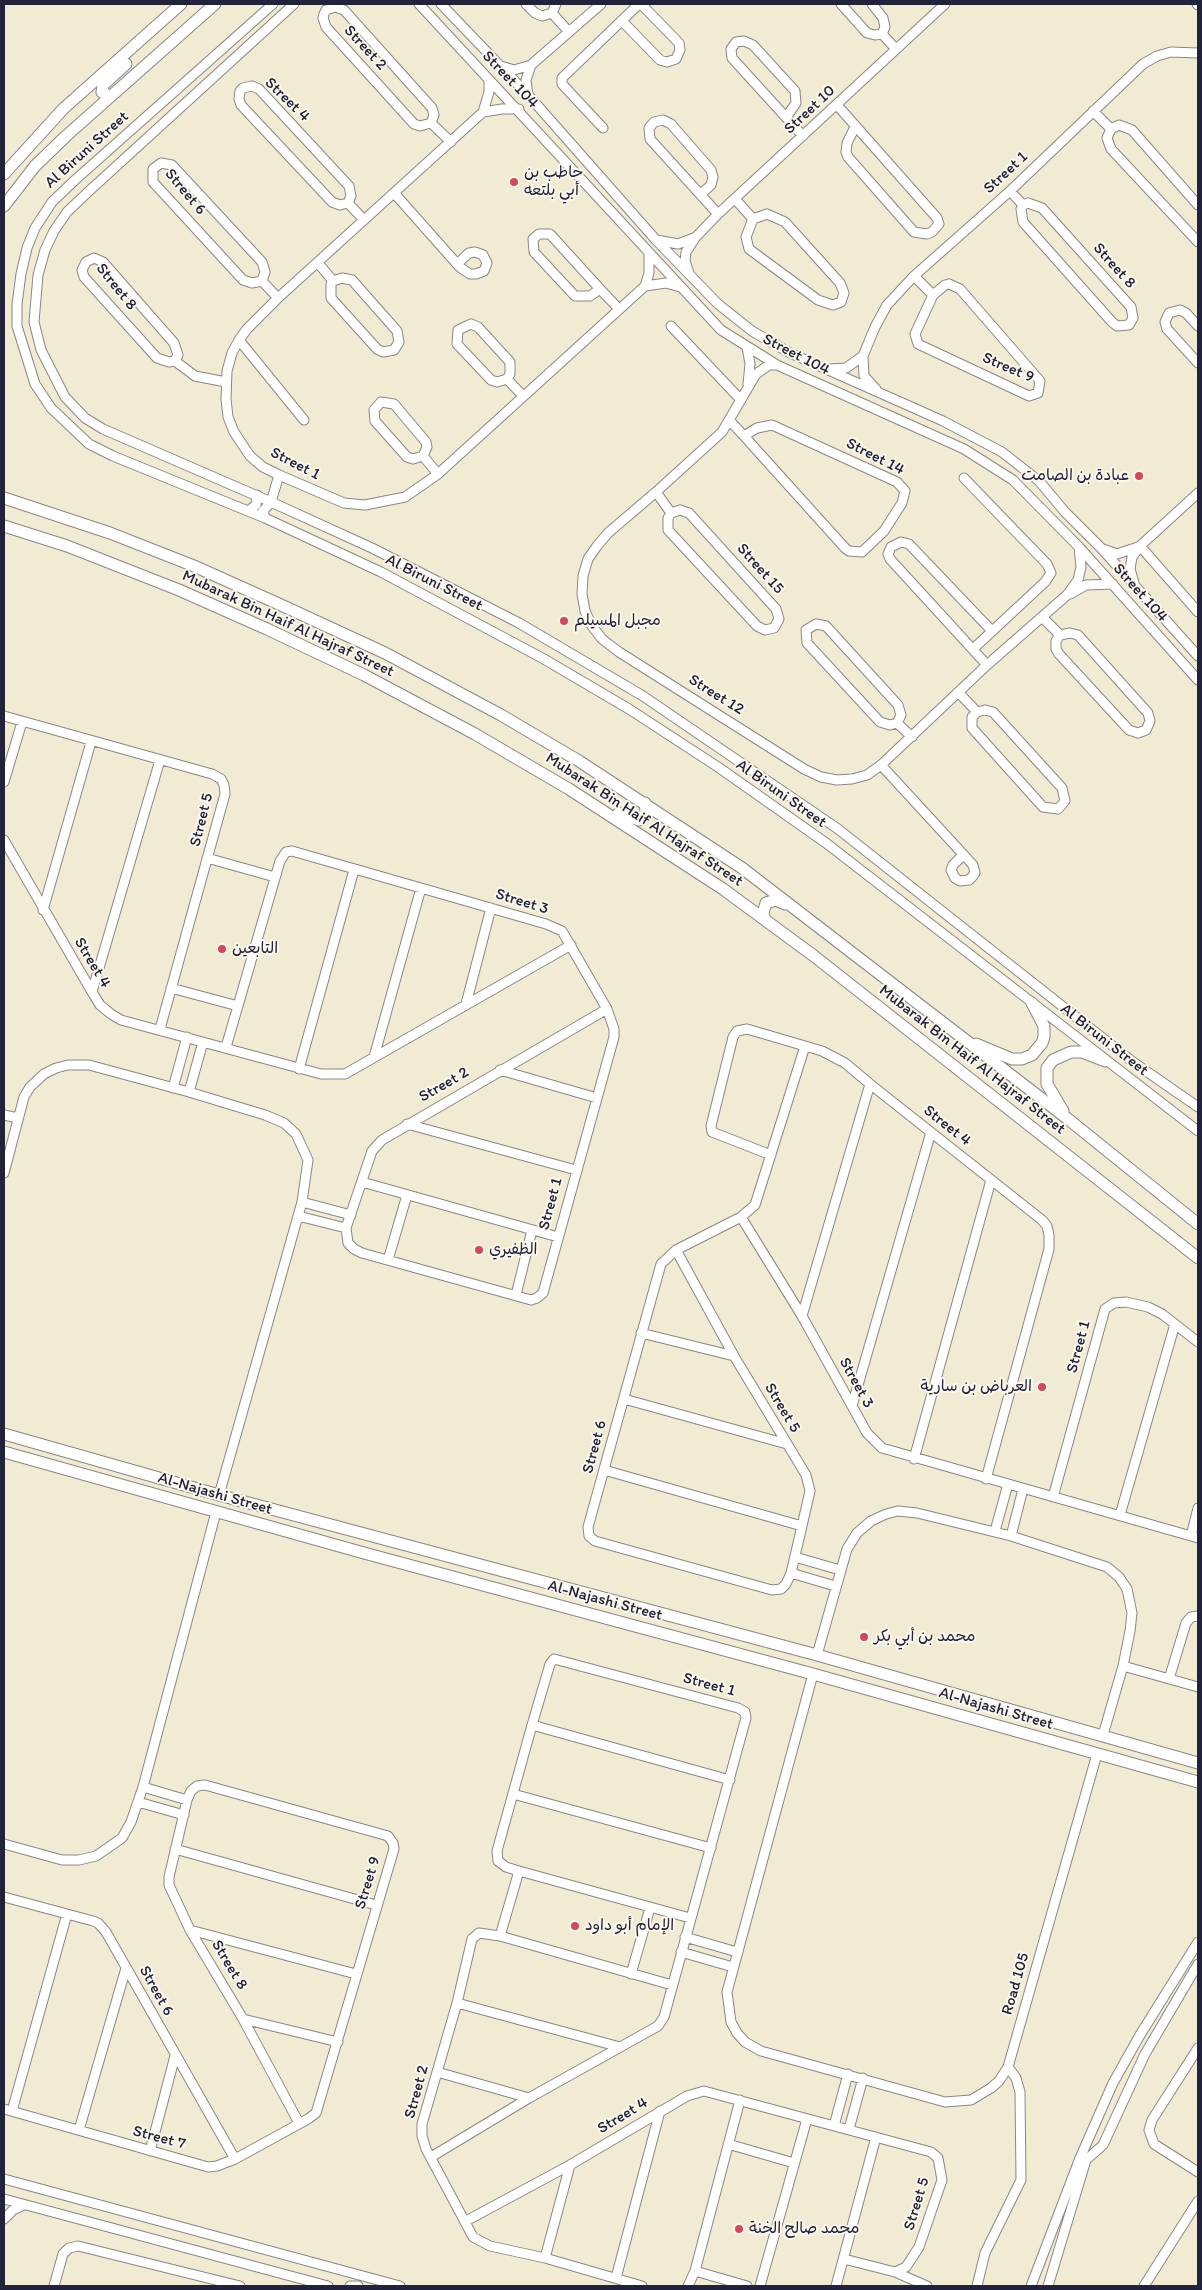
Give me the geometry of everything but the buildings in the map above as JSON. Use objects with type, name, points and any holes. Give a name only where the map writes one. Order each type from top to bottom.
[{"type":"main road","points":[[4,174],[63,109],[181,4]]},
{"type":"main road","points":[[4,206],[35,166],[215,4]]},
{"type":"main road","points":[[110,97],[102,92],[103,84],[152,40],[158,24]]},
{"type":"main road","name":"Mubarak Bin Haif Al Hajraf Street","points":[[4,498],[110,533],[194,566],[385,653],[501,716],[645,803],[742,868],[835,938],[1068,1119],[1154,1190],[1198,1222]]},
{"type":"main road","name":"Mubarak Bin Haif Al Hajraf Street","points":[[4,526],[76,549],[178,590],[267,629],[364,675],[475,734],[564,786],[649,839],[830,968],[1198,1258]]},
{"type":"main road","points":[[564,786],[636,820],[645,815],[645,803]]},
{"type":"main road","points":[[765,920],[763,913],[766,903],[776,900],[789,905]]},
{"type":"main road","points":[[962,1038],[1012,1059],[1022,1059],[1032,1055],[1042,1043],[1044,1026],[1032,1003]]},
{"type":"main road","points":[[1068,1119],[1047,1084],[1047,1068],[1054,1060],[1071,1052],[1082,1052],[1106,1061]]},
{"type":"main road","name":"Al-Najashi Street","points":[[4,1434],[219,1495],[371,1534],[817,1655],[1198,1763]]},
{"type":"main road","name":"Al-Najashi Street","points":[[4,1452],[364,1553],[813,1674],[1198,1782]]},
{"type":"main road","points":[[85,1475],[90,1464],[88,1458]]},
{"type":"main road","points":[[114,1483],[112,1475],[120,1467]]},
{"type":"main road","points":[[337,1545],[341,1544],[346,1538],[343,1527]]},
{"type":"main road","points":[[364,1553],[364,1540],[371,1534]]},
{"type":"main road","points":[[973,1719],[980,1712],[979,1700]]},
{"type":"main road","points":[[1000,1726],[998,1716],[1005,1708]]},
{"type":"street","name":"Al Biruni Street","points":[[273,4],[52,202],[35,228],[27,248],[17,304],[17,326],[35,384],[51,408],[89,444],[265,518],[417,590],[629,709],[718,767],[826,843],[1198,1131]]},
{"type":"street","name":"Al Biruni Street","points":[[294,4],[67,212],[45,250],[38,275],[34,322],[41,350],[64,396],[85,418],[102,429],[372,548],[550,641],[643,696],[838,829],[1133,1062],[1198,1107]]},
{"type":"street","name":"Street 104","points":[[418,4],[489,80],[519,109],[649,255],[721,330],[777,365],[964,449],[994,467],[1031,496],[1113,584],[1198,680]]},
{"type":"street","points":[[526,4],[538,15],[546,16],[552,13],[556,4]]},
{"type":"street","points":[[497,65],[514,70],[531,64],[601,4]]},
{"type":"street","points":[[603,128],[562,84],[562,78],[622,21],[640,4],[678,43],[680,50],[676,59],[670,62],[660,60],[622,21]]},
{"type":"street","points":[[841,4],[867,33],[882,34]]},
{"type":"street","points":[[872,4],[883,18],[885,27],[882,34]]},
{"type":"street","name":"Street 10","points":[[690,276],[685,257],[695,238],[718,214],[837,106],[945,4]]},
{"type":"street","name":"Street 104","points":[[443,6],[528,96],[656,240],[718,304],[752,331],[790,353],[943,421],[973,436],[1004,455],[1039,481],[1065,512],[1101,548],[1198,656]]},
{"type":"street","name":"Street 2","points":[[335,7],[344,10],[432,108],[434,115],[431,123],[420,126],[414,124],[326,27],[323,18],[326,10],[335,7]]},
{"type":"street","points":[[552,13],[569,32]]},
{"type":"street","points":[[882,34],[896,49]]},
{"type":"street","points":[[236,36],[238,44],[246,48]]},
{"type":"street","points":[[786,116],[796,103],[795,91],[753,46],[744,41],[736,42],[731,49],[732,58],[803,136]]},
{"type":"street","points":[[223,48],[232,51],[232,60]]},
{"type":"street","name":"Street 1","points":[[863,356],[874,327],[887,305],[914,276],[1010,190],[1094,110],[1150,60],[1172,52],[1198,53]]},
{"type":"street","points":[[528,96],[526,80],[531,64]]},
{"type":"street","points":[[489,80],[489,92],[483,112],[502,108],[519,109]]},
{"type":"street","name":"Street 4","points":[[252,86],[259,88],[349,186],[351,196],[348,203],[340,205],[332,202],[241,105],[239,94],[243,88],[252,86]]},
{"type":"street","points":[[837,106],[855,126],[937,218],[939,224],[932,232],[927,234],[914,232],[848,157],[846,152],[847,143],[855,126]]},
{"type":"street","points":[[1094,110],[1111,129]]},
{"type":"street","name":"Street 1","points":[[483,112],[395,194],[278,298],[247,329],[239,340],[232,353],[226,382],[228,417],[241,445],[263,467],[344,503],[365,505],[405,497],[438,474],[645,286]]},
{"type":"street","points":[[701,194],[712,185],[712,170],[671,124],[663,120],[654,122],[649,128],[650,139],[718,214]]},
{"type":"street","points":[[431,123],[451,142]]},
{"type":"street","points":[[1198,205],[1132,130],[1119,126],[1111,129],[1107,138],[1111,149],[1198,242]]},
{"type":"street","name":"Street 6","points":[[166,163],[172,166],[262,262],[265,272],[262,281],[247,282],[230,266],[153,182],[152,173],[156,166],[166,163]]},
{"type":"street","points":[[578,176],[606,196],[613,191]]},
{"type":"street","name":"Street 8","points":[[1010,190],[1023,205]]},
{"type":"street","points":[[395,194],[457,264]]},
{"type":"street","points":[[735,199],[753,219]]},
{"type":"street","name":"Street 4","points":[[348,203],[364,220]]},
{"type":"street","name":"Street 8","points":[[1028,203],[1042,208],[1125,300],[1133,312],[1133,318],[1129,325],[1117,326],[1112,322],[1023,222],[1021,213],[1023,205],[1028,203]]},
{"type":"street","points":[[767,214],[785,222],[840,283],[844,292],[841,302],[833,305],[818,300],[749,249],[746,237],[753,219],[767,214]]},
{"type":"street","points":[[600,288],[590,296],[575,296],[534,252],[533,239],[539,234],[550,234],[600,288],[619,309]]},
{"type":"street","points":[[656,240],[667,244],[678,244],[695,238]]},
{"type":"street","points":[[649,255],[649,273],[645,286],[666,283],[680,287]]},
{"type":"street","name":"Street 8","points":[[94,258],[104,262],[174,343],[178,355],[175,361],[169,362],[157,358],[84,277],[82,270],[86,262],[94,258]]},
{"type":"street","points":[[318,263],[333,281]]},
{"type":"street","points":[[914,276],[933,295]]},
{"type":"street","points":[[342,278],[352,280],[397,331],[399,342],[394,350],[383,352],[377,350],[331,298],[329,288],[333,281],[342,278]]},
{"type":"street","points":[[262,281],[278,298]]},
{"type":"street","name":"Street 9","points":[[945,285],[960,289],[1040,381],[1038,393],[1029,396],[921,346],[916,340],[916,334],[933,295],[945,285]]},
{"type":"street","points":[[1198,326],[1186,313],[1180,310],[1170,314],[1165,322],[1167,329],[1198,363]]},
{"type":"street","points":[[471,324],[478,327],[510,362],[510,374],[507,379],[496,382],[491,380],[462,350],[457,344],[456,337],[461,328],[471,324]]},
{"type":"street","points":[[671,326],[741,400]]},
{"type":"street","points":[[239,340],[304,420]]},
{"type":"street","name":"Street 12","points":[[747,347],[750,364],[747,386],[730,421],[722,432],[608,533],[588,559],[583,576],[582,594],[585,611],[592,626],[602,638],[619,652],[804,769],[821,778],[837,780],[867,775],[881,765],[912,738],[987,665],[1067,595],[1078,580],[1081,567],[1079,547]]},
{"type":"street","points":[[828,369],[846,368],[863,356]]},
{"type":"street","points":[[863,356],[864,376],[880,393]]},
{"type":"street","name":"Street 8","points":[[175,361],[186,372],[195,376],[226,382]]},
{"type":"street","name":"Street 12","points":[[747,386],[763,368],[777,365]]},
{"type":"street","points":[[507,379],[523,396]]},
{"type":"street","points":[[386,402],[394,404],[426,442],[427,447],[423,456],[413,459],[406,457],[375,421],[374,410],[377,405],[386,402]]},
{"type":"street","name":"Street 14","points":[[730,421],[849,551],[862,552],[884,531],[902,503],[904,491],[897,482],[772,425],[756,428],[744,436]]},
{"type":"street","points":[[935,436],[943,431],[943,421]]},
{"type":"street","points":[[994,467],[996,459],[1004,455]]},
{"type":"street","points":[[423,456],[438,474]]},
{"type":"street","points":[[265,518],[265,507],[271,502],[279,475]]},
{"type":"street","points":[[964,478],[1047,564],[1050,573],[1045,582],[973,649]]},
{"type":"street","points":[[656,492],[671,513]]},
{"type":"street","points":[[1135,585],[1130,569],[1132,557],[1140,546],[1198,493]]},
{"type":"street","points":[[248,511],[256,505],[256,496]]},
{"type":"street","name":"Street 15","points":[[680,510],[689,513],[776,609],[779,619],[774,628],[765,630],[757,626],[668,530],[666,523],[671,513],[680,510]]},
{"type":"street","points":[[987,665],[890,560],[889,550],[893,544],[902,542],[909,544],[992,631]]},
{"type":"street","points":[[1101,548],[1117,554],[1128,552],[1140,546]]},
{"type":"street","points":[[1140,546],[1198,612]]},
{"type":"street","name":"Street 12","points":[[1067,595],[1086,585],[1113,584]]},
{"type":"street","points":[[1042,617],[1060,635]]},
{"type":"street","points":[[816,624],[826,626],[898,705],[900,715],[897,722],[890,725],[874,715],[807,643],[805,634],[808,627],[816,624]]},
{"type":"street","points":[[1070,633],[1078,635],[1148,713],[1150,721],[1146,730],[1138,733],[1129,730],[1059,654],[1056,645],[1060,635],[1070,633]]},
{"type":"street","points":[[959,693],[976,712]]},
{"type":"street","points":[[985,710],[993,712],[1064,792],[1065,800],[1061,806],[1054,810],[1043,807],[1030,793],[972,728],[971,720],[976,712],[985,710]]},
{"type":"street","name":"Street 5","points":[[4,716],[91,742],[212,774],[220,779],[224,785],[225,794],[160,1029]]},
{"type":"street","points":[[4,782],[22,722]]},
{"type":"street","points":[[897,722],[912,738]]},
{"type":"street","points":[[43,910],[91,742]]},
{"type":"street","points":[[92,992],[160,760]]},
{"type":"street","points":[[881,765],[963,855]]},
{"type":"street","name":"Street 4","points":[[4,840],[100,1005],[121,1020],[203,1042]]},
{"type":"street","name":"Street 3","points":[[226,1048],[275,877],[283,855],[292,851],[556,927],[562,931],[571,944]]},
{"type":"street","points":[[207,858],[275,877]]},
{"type":"street","points":[[869,877],[878,876],[881,864]]},
{"type":"street","points":[[299,1069],[354,870]]},
{"type":"street","points":[[890,893],[891,884],[902,880]]},
{"type":"street","points":[[374,1057],[421,888]]},
{"type":"street","points":[[466,1004],[490,908]]},
{"type":"street","points":[[189,1092],[203,1042],[321,1074],[345,1074],[571,944]]},
{"type":"street","name":"Street 1","points":[[346,1228],[348,1243],[354,1249],[532,1300],[543,1293],[614,1037],[614,1029],[607,1009],[571,944]]},
{"type":"street","points":[[171,988],[238,1006]]},
{"type":"street","name":"Street 2","points":[[346,1228],[375,1146],[407,1124],[607,1009]]},
{"type":"street","name":"Street 4","points":[[771,1155],[712,1132],[711,1126],[733,1037],[737,1031],[747,1029],[822,1051],[845,1063],[1042,1220],[1047,1226],[1049,1249],[986,1479]]},
{"type":"street","points":[[173,1088],[187,1037]]},
{"type":"street","points":[[741,1217],[755,1205],[805,1046]]},
{"type":"street","points":[[4,1173],[24,1097],[30,1087],[44,1074],[68,1065],[89,1065],[189,1092],[265,1115],[284,1123],[296,1134],[308,1160],[302,1202],[219,1495]]},
{"type":"street","points":[[500,1070],[597,1098]]},
{"type":"street","points":[[802,1316],[870,1084]]},
{"type":"street","points":[[4,1115],[18,1118]]},
{"type":"street","points":[[407,1124],[576,1170]]},
{"type":"street","points":[[852,1406],[931,1132]]},
{"type":"street","points":[[4,1133],[13,1136]]},
{"type":"street","points":[[914,1459],[991,1180]]},
{"type":"street","points":[[362,1182],[558,1237]]},
{"type":"street","points":[[388,1260],[407,1195]]},
{"type":"street","points":[[302,1202],[351,1215]]},
{"type":"street","points":[[298,1216],[346,1228]]},
{"type":"street","name":"Street 6","points":[[741,1217],[676,1250],[661,1264],[588,1527],[589,1536],[595,1541],[772,1590],[781,1589]]},
{"type":"street","name":"Street 3","points":[[741,1217],[802,1316],[867,1433],[882,1448],[914,1459],[1008,1484]]},
{"type":"street","points":[[516,1295],[532,1230]]},
{"type":"street","name":"Street 5","points":[[676,1250],[734,1356],[806,1475],[810,1491],[791,1573],[786,1584],[781,1589]]},
{"type":"street","name":"Street 1","points":[[1054,1496],[1105,1308],[1114,1303],[1126,1302],[1155,1310],[1198,1342]]},
{"type":"street","points":[[1120,1515],[1175,1324]]},
{"type":"street","points":[[642,1333],[734,1356]]},
{"type":"street","points":[[624,1399],[787,1444]]},
{"type":"street","points":[[604,1470],[802,1526]]},
{"type":"street","points":[[995,1531],[1008,1484],[1194,1537],[1198,1508]]},
{"type":"street","points":[[1011,1536],[1023,1489]]},
{"type":"street","points":[[4,1844],[62,1860],[78,1860],[96,1856],[122,1838],[131,1822],[143,1787],[216,1512]]},
{"type":"street","points":[[817,1655],[847,1549],[857,1533],[871,1521],[886,1514],[898,1512],[917,1513],[995,1531],[1107,1567],[1119,1577],[1127,1589],[1132,1613],[1123,1666],[1104,1735]]},
{"type":"street","points":[[795,1556],[840,1570]]},
{"type":"street","points":[[791,1573],[835,1586]]},
{"type":"street","points":[[1169,1679],[1186,1623],[1191,1617],[1198,1616]]},
{"type":"street","name":"Street 1","points":[[554,1659],[738,1708],[745,1712],[746,1718],[730,1780],[690,1918],[519,1871],[501,1864],[497,1857],[532,1724],[550,1664],[554,1659]]},
{"type":"street","points":[[1123,1666],[1198,1687]]},
{"type":"street","name":"Road 105","points":[[813,1674],[727,1992],[727,2008],[731,2022],[745,2042],[760,2051],[945,2102],[971,2100],[992,2088],[1008,2067],[1097,1754]]},
{"type":"street","points":[[532,1724],[730,1780]]},
{"type":"street","name":"Street 9","points":[[188,1800],[191,1791],[197,1786],[205,1785],[388,1836],[393,1843],[394,1849],[376,1904],[338,2042],[316,2113],[299,2123]]},
{"type":"street","points":[[138,1802],[184,1815],[188,1800],[143,1787]]},
{"type":"street","points":[[513,1794],[711,1848]]},
{"type":"street","name":"Street 8","points":[[184,1815],[175,1849],[169,1885],[190,1930],[243,2019],[299,2123]]},
{"type":"street","points":[[175,1849],[376,1904]]},
{"type":"street","points":[[500,1936],[519,1871]]},
{"type":"street","name":"Street 6","points":[[4,1897],[98,1923],[106,1932],[235,2159]]},
{"type":"street","points":[[631,1974],[650,1908]]},
{"type":"street","points":[[8,2110],[67,1914]]},
{"type":"street","points":[[642,2286],[545,2258],[485,2244],[473,2237],[431,2157],[529,2098],[658,2026],[664,2017],[690,1918]]},
{"type":"street","points":[[190,1930],[356,1974]]},
{"type":"street","name":"Street 2","points":[[431,2157],[422,2136],[422,2124],[457,2003],[472,1939],[479,1933],[500,1936],[672,1985]]},
{"type":"street","points":[[686,1937],[737,1952]]},
{"type":"street","points":[[1031,2286],[1080,2158],[1113,2083],[1140,2035],[1198,1942]]},
{"type":"street","points":[[681,1952],[733,1967]]},
{"type":"street","points":[[1048,2286],[1086,2160],[1102,2145],[1145,2054],[1198,1964]]},
{"type":"street","points":[[79,2130],[126,1968]]},
{"type":"street","points":[[457,2003],[620,2047]]},
{"type":"street","points":[[243,2019],[338,2042]]},
{"type":"street","points":[[1198,2048],[1152,2120],[1149,2130],[1154,2144],[1198,2172]]},
{"type":"street","points":[[150,2152],[175,2056]]},
{"type":"street","points":[[977,2286],[985,2253],[1021,2180],[1020,2092],[1016,2078],[1008,2067]]},
{"type":"street","points":[[437,2072],[529,2098]]},
{"type":"street","points":[[834,2126],[848,2074]]},
{"type":"street","points":[[849,2130],[863,2078]]},
{"type":"street","name":"Street 4","points":[[466,2221],[570,2165],[695,2092],[704,2091],[807,2119]]},
{"type":"street","points":[[688,2286],[695,2271],[740,2100]]},
{"type":"street","name":"Street 7","points":[[8,2110],[150,2152],[208,2166],[218,2166],[235,2159],[299,2123]]},
{"type":"street","points":[[616,2278],[660,2111]]},
{"type":"street","points":[[760,2286],[807,2119]]},
{"type":"street","name":"Street 5","points":[[807,2119],[931,2152],[938,2158],[942,2180],[919,2247],[906,2267],[895,2272]]},
{"type":"street","points":[[836,2286],[876,2137]]},
{"type":"street","points":[[728,2144],[794,2163]]},
{"type":"street","points":[[545,2258],[570,2165]]},
{"type":"street","points":[[4,2178],[399,2286]]},
{"type":"street","points":[[4,2199],[328,2286]]},
{"type":"street","points":[[1144,2286],[1198,2201]]},
{"type":"street","points":[[4,2219],[13,2210],[24,2205]]},
{"type":"street","points":[[54,2286],[63,2254],[69,2248],[78,2246],[240,2286]]},
{"type":"street","points":[[844,2259],[895,2272],[927,2286]]},
{"type":"street","points":[[695,2271],[747,2286]]},
{"type":"street","points":[[350,2286],[358,2286]]},
{"type":"place","name":"حاطب بن أبي بلتعه","points":[[514,182]]},
{"type":"place","name":"عبادة بن الصامت","points":[[1139,476]]},
{"type":"place","name":"مجبل المسيلم","points":[[564,621]]},
{"type":"place","name":"التابعين","points":[[222,949]]},
{"type":"place","name":"الظفيري","points":[[479,1250]]},
{"type":"place","name":"العرباض بن سارية","points":[[1042,1387]]},
{"type":"place","name":"محمد بن أبي بكر","points":[[864,1637]]},
{"type":"place","name":"الإمام أبو داود","points":[[575,1926]]},
{"type":"place","name":"محمد صالح الخنة","points":[[739,2229]]}]
